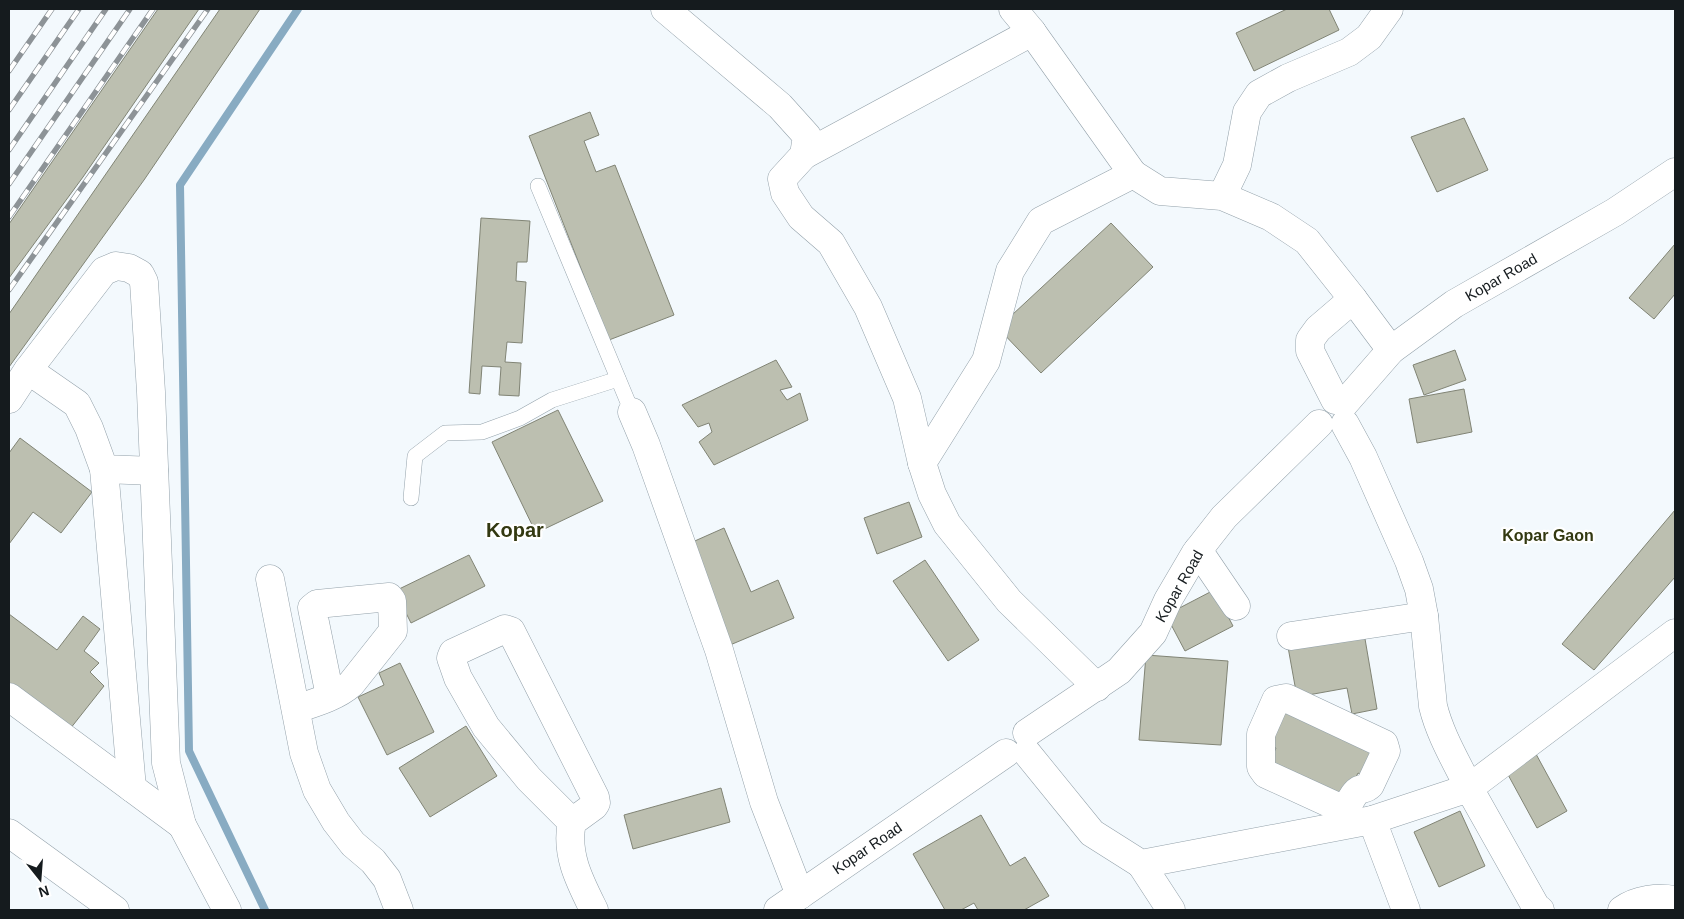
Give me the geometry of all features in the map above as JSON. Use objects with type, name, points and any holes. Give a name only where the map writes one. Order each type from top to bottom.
[{"type":"street","points":[[665,9],[780,106],[807,136],[804,155]]},
{"type":"street","points":[[1013,9],[1032,32],[1133,174],[1160,191],[1222,196],[1271,217],[1307,241],[1391,350]]},
{"type":"street","points":[[1222,196],[1237,164],[1248,112],[1259,94],[1288,78],[1350,52],[1369,37],[1389,9]]},
{"type":"street","points":[[1032,32],[804,155],[782,179],[785,193],[801,217],[831,243],[868,307],[906,398],[922,463],[932,494],[947,524],[1008,601],[1097,686]]},
{"type":"street","name":"Kopar Road","points":[[789,902],[1020,746],[1097,686],[1119,672],[1153,633],[1168,600],[1198,550],[1224,517],[1336,413],[1391,350],[1454,304],[1616,212],[1675,172]]},
{"type":"street","points":[[922,463],[986,361],[1010,271],[1041,220],[1133,174]]},
{"type":"street","points":[[9,400],[28,370],[104,271],[116,266],[129,268],[140,274],[144,282],[151,392],[166,762],[182,825],[227,910]]},
{"type":"street","points":[[1353,299],[1318,329],[1310,340],[1310,351],[1336,413],[1363,457],[1409,561],[1419,589],[1424,616],[1433,706],[1440,731],[1506,856],[1536,908],[1540,910]]},
{"type":"street","points":[[28,370],[77,404],[104,469],[132,788]]},
{"type":"street","points":[[632,412],[646,446],[715,640],[764,802],[789,902]]},
{"type":"street","points":[[104,469],[154,471]]},
{"type":"street","points":[[1198,550],[1236,606]]},
{"type":"street","points":[[270,579],[304,753],[317,790],[336,822],[387,879],[399,910]]},
{"type":"street","points":[[296,709],[330,696],[351,684],[392,633],[394,628],[390,597],[317,604],[312,608],[330,696]]},
{"type":"street","points":[[1290,636],[1424,616]]},
{"type":"street","points":[[279,625],[313,618]]},
{"type":"street","points":[[572,822],[530,779],[486,727],[458,678],[451,658],[453,653],[505,629],[511,631],[595,797],[596,803],[594,806],[572,822],[570,835],[572,857],[578,877],[594,910]]},
{"type":"street","points":[[1142,864],[1372,820],[1470,788],[1675,633]]},
{"type":"street","points":[[9,697],[182,825]]},
{"type":"street","points":[[1286,698],[1384,744],[1386,747],[1386,751],[1370,785],[1359,790],[1348,805],[1338,807],[1308,794],[1262,771],[1261,734],[1276,700],[1286,698]]},
{"type":"street","points":[[1020,746],[1092,833],[1142,864],[1162,908]]},
{"type":"street","points":[[1308,794],[1316,830]]},
{"type":"street","points":[[1372,820],[1406,910]]},
{"type":"street","points":[[9,832],[115,910]]},
{"type":"street","points":[[1622,910],[1629,906],[1660,897],[1675,900]]},
{"type":"lane","points":[[538,186],[632,412]]},
{"type":"lane","points":[[411,498],[415,456],[445,433],[482,432],[520,418],[552,400],[618,379]]},
{"type":"building","points":[[158,9],[199,9],[83,177],[9,278],[9,224]]},
{"type":"building","points":[[220,9],[260,9],[144,180],[9,367],[9,314]]},
{"type":"building","points":[[1287,9],[1329,9],[1339,30],[1254,71],[1236,33]]},
{"type":"building","points":[[590,112],[599,135],[584,141],[596,172],[615,165],[674,315],[609,340],[529,136]]},
{"type":"building","points":[[1464,118],[1488,170],[1437,192],[1411,137]]},
{"type":"building","points":[[481,218],[530,221],[527,262],[517,262],[516,281],[526,282],[522,343],[507,342],[505,362],[521,363],[519,396],[499,395],[501,367],[482,366],[480,394],[469,393]]},
{"type":"building","points":[[1111,223],[1153,267],[1041,373],[998,328]]},
{"type":"building","points":[[1675,244],[1675,294],[1654,319],[1629,298]]},
{"type":"building","points":[[1455,350],[1466,380],[1424,395],[1413,365]]},
{"type":"building","points":[[776,360],[792,387],[780,390],[787,400],[800,393],[808,420],[714,465],[699,442],[712,432],[709,423],[698,427],[682,405]]},
{"type":"building","points":[[1464,389],[1472,432],[1417,443],[1409,399]]},
{"type":"building","points":[[558,410],[603,501],[536,533],[492,442]]},
{"type":"building","points":[[20,438],[92,492],[61,533],[33,512],[9,544],[9,453]]},
{"type":"building","points":[[909,502],[922,537],[877,554],[864,518]]},
{"type":"building","points":[[1675,510],[1675,577],[1594,670],[1562,644]]},
{"type":"building","points":[[724,528],[751,592],[778,580],[794,618],[730,645],[688,544]]},
{"type":"building","points":[[469,555],[485,586],[411,623],[395,591]]},
{"type":"building","points":[[925,560],[979,640],[948,661],[893,581]]},
{"type":"building","points":[[1214,590],[1233,626],[1185,651],[1166,615]]},
{"type":"building","points":[[9,614],[57,650],[83,616],[100,629],[84,651],[99,663],[90,672],[104,686],[70,729],[9,684]]},
{"type":"building","points":[[1364,633],[1377,709],[1352,714],[1347,688],[1297,697],[1288,647]]},
{"type":"building","points":[[1146,655],[1228,661],[1221,745],[1139,740]]},
{"type":"building","points":[[400,663],[434,732],[387,755],[358,697],[384,685],[379,673]]},
{"type":"building","points":[[1284,701],[1383,748],[1368,778],[1358,773],[1343,803],[1267,767],[1276,748],[1263,742]]},
{"type":"building","points":[[466,726],[497,776],[430,817],[399,768]]},
{"type":"building","points":[[1536,754],[1567,811],[1537,828],[1506,771]]},
{"type":"building","points":[[721,788],[730,822],[633,849],[624,815]]},
{"type":"building","points":[[1460,811],[1485,866],[1439,887],[1414,832]]},
{"type":"building","points":[[981,815],[1010,866],[1025,857],[1049,896],[1024,910],[978,910],[974,903],[961,910],[945,910],[913,854]]},
{"type":"waterway","points":[[265,910],[189,751],[180,185],[298,9]]},
{"type":"railway","points":[[9,71],[52,9]]},
{"type":"railway","points":[[9,110],[79,9]]},
{"type":"railway","points":[[9,150],[106,9]]},
{"type":"railway","points":[[9,184],[130,9]]},
{"type":"railway","points":[[9,217],[153,9]]},
{"type":"railway","points":[[9,290],[208,9]]},
{"type":"district","name":"Kopar","points":[[515,530]]},
{"type":"district","name":"Kopar Gaon","points":[[1548,535]]}]
